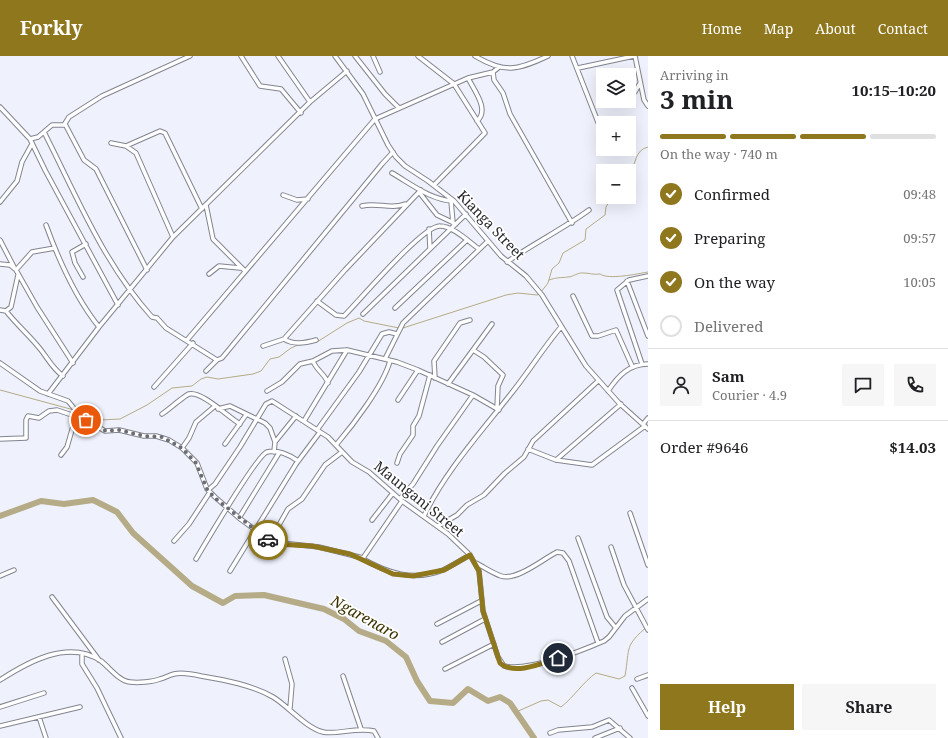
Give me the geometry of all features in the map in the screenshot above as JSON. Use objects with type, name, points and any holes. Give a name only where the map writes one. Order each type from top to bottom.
[{"type":"street","points":[[30,139],[38,137],[52,126],[65,124],[72,114],[102,96],[190,56]]},
{"type":"street","points":[[242,56],[260,86],[281,89],[301,113]]},
{"type":"street","points":[[278,56],[310,102]]},
{"type":"street","name":"Kianga Street","points":[[335,56],[363,94],[393,152],[406,166],[434,185],[466,214],[507,262],[532,282],[572,345],[598,380],[645,426]]},
{"type":"street","points":[[355,56],[385,94],[399,108]]},
{"type":"street","points":[[373,56],[380,72]]},
{"type":"street","points":[[418,56],[454,84],[484,130],[485,135],[434,185]]},
{"type":"street","points":[[475,56],[498,68],[507,69],[521,68],[548,56]]},
{"type":"street","points":[[572,56],[596,116]]},
{"type":"street","points":[[578,68],[634,56],[646,105],[648,106]]},
{"type":"street","points":[[187,340],[375,119],[468,78],[493,72],[498,68]]},
{"type":"street","points":[[48,394],[99,327],[173,237],[301,113],[310,102],[346,71]]},
{"type":"street","points":[[493,72],[494,80],[503,93],[510,114],[572,223]]},
{"type":"street","points":[[468,78],[483,110],[482,116],[477,121]]},
{"type":"street","points":[[636,90],[641,82]]},
{"type":"street","points":[[642,89],[648,94]]},
{"type":"street","points":[[0,107],[30,139],[118,305]]},
{"type":"street","points":[[65,124],[84,160],[96,169],[147,270]]},
{"type":"street","points":[[126,146],[160,131],[165,133],[202,209]]},
{"type":"street","points":[[44,132],[118,275],[152,317],[157,318],[166,328],[193,343],[217,360]]},
{"type":"street","points":[[111,143],[126,146],[136,152],[173,237]]},
{"type":"street","points":[[0,202],[17,181],[22,162],[32,144]]},
{"type":"street","points":[[206,371],[217,360],[222,358],[393,152]]},
{"type":"street","points":[[392,173],[420,191],[435,197],[452,201],[455,223]]},
{"type":"street","points":[[262,346],[284,339],[317,301],[420,191]]},
{"type":"street","points":[[420,191],[438,215],[455,223]]},
{"type":"street","points":[[282,195],[297,200],[308,199]]},
{"type":"street","points":[[362,206],[374,204],[392,207],[408,203]]},
{"type":"street","points":[[206,205],[213,239],[240,268],[245,271]]},
{"type":"street","points":[[507,262],[550,234],[572,223],[589,210]]},
{"type":"street","points":[[362,314],[466,214]]},
{"type":"street","points":[[46,225],[68,279],[85,309],[99,327]]},
{"type":"street","points":[[317,301],[336,315],[344,316],[429,229],[439,226],[451,229],[479,249]]},
{"type":"street","points":[[429,229],[430,248]]},
{"type":"street","points":[[0,240],[16,271],[72,363]]},
{"type":"street","points":[[394,308],[467,240]]},
{"type":"street","points":[[385,360],[403,324],[488,241]]},
{"type":"street","points":[[83,277],[75,263],[72,252],[86,244]]},
{"type":"street","points":[[0,310],[6,310],[11,306],[16,271],[34,251],[55,248]]},
{"type":"street","points":[[0,264],[10,265],[16,271]]},
{"type":"street","points":[[209,274],[219,266],[240,268]]},
{"type":"street","points":[[642,364],[618,294],[618,288],[627,281],[648,276]]},
{"type":"street","points":[[627,281],[648,336]]},
{"type":"street","points":[[573,296],[592,336],[598,336],[616,330],[632,366]]},
{"type":"street","points":[[6,310],[20,329],[40,350],[54,370],[62,376]]},
{"type":"street","points":[[435,378],[434,361],[460,323],[470,320]]},
{"type":"street","points":[[448,384],[492,324]]},
{"type":"street","points":[[424,516],[436,493],[561,327]]},
{"type":"street","points":[[230,571],[298,461],[340,400],[382,334],[389,332],[397,334]]},
{"type":"street","points":[[284,339],[288,342],[316,340]]},
{"type":"street","points":[[154,387],[193,343]]},
{"type":"street","points":[[267,391],[282,382],[300,364],[332,351],[347,350],[418,370],[473,395],[498,409]]},
{"type":"street","points":[[304,421],[347,350]]},
{"type":"street","points":[[473,350],[484,357],[503,375],[498,386],[498,409]]},
{"type":"street","points":[[313,360],[315,366],[324,375],[328,383]]},
{"type":"street","points":[[336,445],[358,417],[383,378],[390,361]]},
{"type":"street","points":[[0,363],[2,367],[48,394],[68,401],[82,418]]},
{"type":"street","points":[[608,390],[623,372],[632,366],[648,364]]},
{"type":"street","points":[[398,400],[418,370]]},
{"type":"street","points":[[397,463],[400,454],[413,435],[413,426],[419,416],[430,375]]},
{"type":"street","points":[[438,526],[457,515],[467,505],[484,495],[505,472],[524,457],[533,441],[598,380]]},
{"type":"street","points":[[162,414],[190,394],[203,397],[240,424]]},
{"type":"street","points":[[361,558],[364,557],[437,446],[473,395]]},
{"type":"street","name":"Maungani Street","points":[[174,541],[189,524],[266,404],[270,401],[319,431],[336,445],[352,462],[369,472],[401,500],[438,526],[470,555],[479,571],[481,601],[485,618],[500,663],[504,666],[515,668],[538,664],[609,638],[624,616],[648,599]]},
{"type":"street","points":[[556,460],[621,404]]},
{"type":"street","points":[[182,448],[189,438],[196,422],[216,407],[230,406],[267,425],[275,442],[274,452]]},
{"type":"street","points":[[0,439],[26,438],[26,417],[39,418],[48,411],[57,410],[82,418],[106,431],[119,430],[144,436],[156,436],[169,440],[182,448],[196,463],[209,491],[254,530],[276,544],[319,547],[361,558],[393,574],[417,576],[444,570],[470,555]]},
{"type":"street","points":[[225,444],[246,415]]},
{"type":"street","points":[[61,456],[67,447],[76,416]]},
{"type":"street","points":[[275,442],[296,416]]},
{"type":"street","points":[[528,449],[556,460],[587,465],[595,464],[645,426],[648,418]]},
{"type":"street","points":[[196,559],[264,453],[274,452],[286,454],[298,461]]},
{"type":"street","points":[[268,540],[288,509],[302,499],[326,465],[342,452]]},
{"type":"street","points":[[239,518],[279,453]]},
{"type":"street","points":[[372,520],[393,493]]},
{"type":"street","points":[[630,513],[648,565]]},
{"type":"street","points":[[578,538],[607,618],[616,628]]},
{"type":"street","points":[[610,547],[624,585],[648,630]]},
{"type":"street","points":[[475,562],[499,576],[506,577],[521,573],[557,552],[563,553],[569,561],[598,643]]},
{"type":"street","points":[[0,576],[14,570]]},
{"type":"street","points":[[52,598],[100,661],[119,677],[131,682],[156,681],[175,674],[200,675],[260,691],[290,708],[312,726],[323,732],[361,729],[374,731],[378,738]]},
{"type":"street","points":[[438,624],[481,601]]},
{"type":"street","points":[[442,642],[485,618]]},
{"type":"street","points":[[445,669],[494,644]]},
{"type":"street","points":[[0,680],[50,654],[65,652],[82,654],[100,661]]},
{"type":"street","points":[[82,654],[82,664],[98,688],[121,738]]},
{"type":"street","points":[[285,659],[292,684],[290,708]]},
{"type":"street","points":[[637,679],[648,675]]},
{"type":"street","points":[[343,676],[361,729]]},
{"type":"street","points":[[632,688],[648,716]]},
{"type":"street","points":[[0,707],[44,693]]},
{"type":"street","points":[[0,726],[80,707]]},
{"type":"street","points":[[39,717],[46,738]]},
{"type":"street","points":[[550,733],[558,730],[592,727],[609,720],[630,738]]},
{"type":"street","points":[[595,738],[620,728]]},
{"type":"waterway","points":[[634,164],[640,151],[648,147]]},
{"type":"waterway","points":[[541,292],[548,283],[552,269],[559,263],[563,253],[585,240],[586,229],[605,215],[608,204]]},
{"type":"waterway","points":[[549,280],[570,277],[582,273],[616,277],[648,272]]},
{"type":"waterway","points":[[403,328],[506,295],[518,293],[539,294]]},
{"type":"waterway","points":[[80,413],[100,420],[120,419],[147,405],[172,388],[192,386],[201,379],[207,377],[218,379],[253,374],[261,371],[270,359],[279,357],[291,348],[298,345],[317,342],[347,323],[359,318],[364,321],[399,328]]},
{"type":"waterway","points":[[0,390],[74,410]]},
{"type":"waterway","name":"Ngarenaro","points":[[0,516],[41,501],[64,504],[93,500],[117,512],[133,533],[192,586],[223,603],[235,596],[264,595],[324,609],[344,619],[359,631],[386,641],[406,657],[417,681],[430,701],[453,703],[468,689],[488,701],[500,697],[510,703],[534,738]]},
{"type":"waterway","points":[[516,712],[541,701],[548,700],[561,707],[596,673],[619,679],[625,676],[631,643],[648,626]]},
{"type":"way so far","points":[[86,420],[106,431],[110,432],[119,430],[138,436],[162,437],[182,448],[196,463],[207,489],[215,498],[268,540]]},
{"type":"route","points":[[268,540],[276,544],[312,546],[350,554],[381,569],[398,575],[417,576],[433,574],[444,570],[470,555],[479,571],[481,604],[500,663],[510,668],[520,668],[529,667],[558,658]]}]
